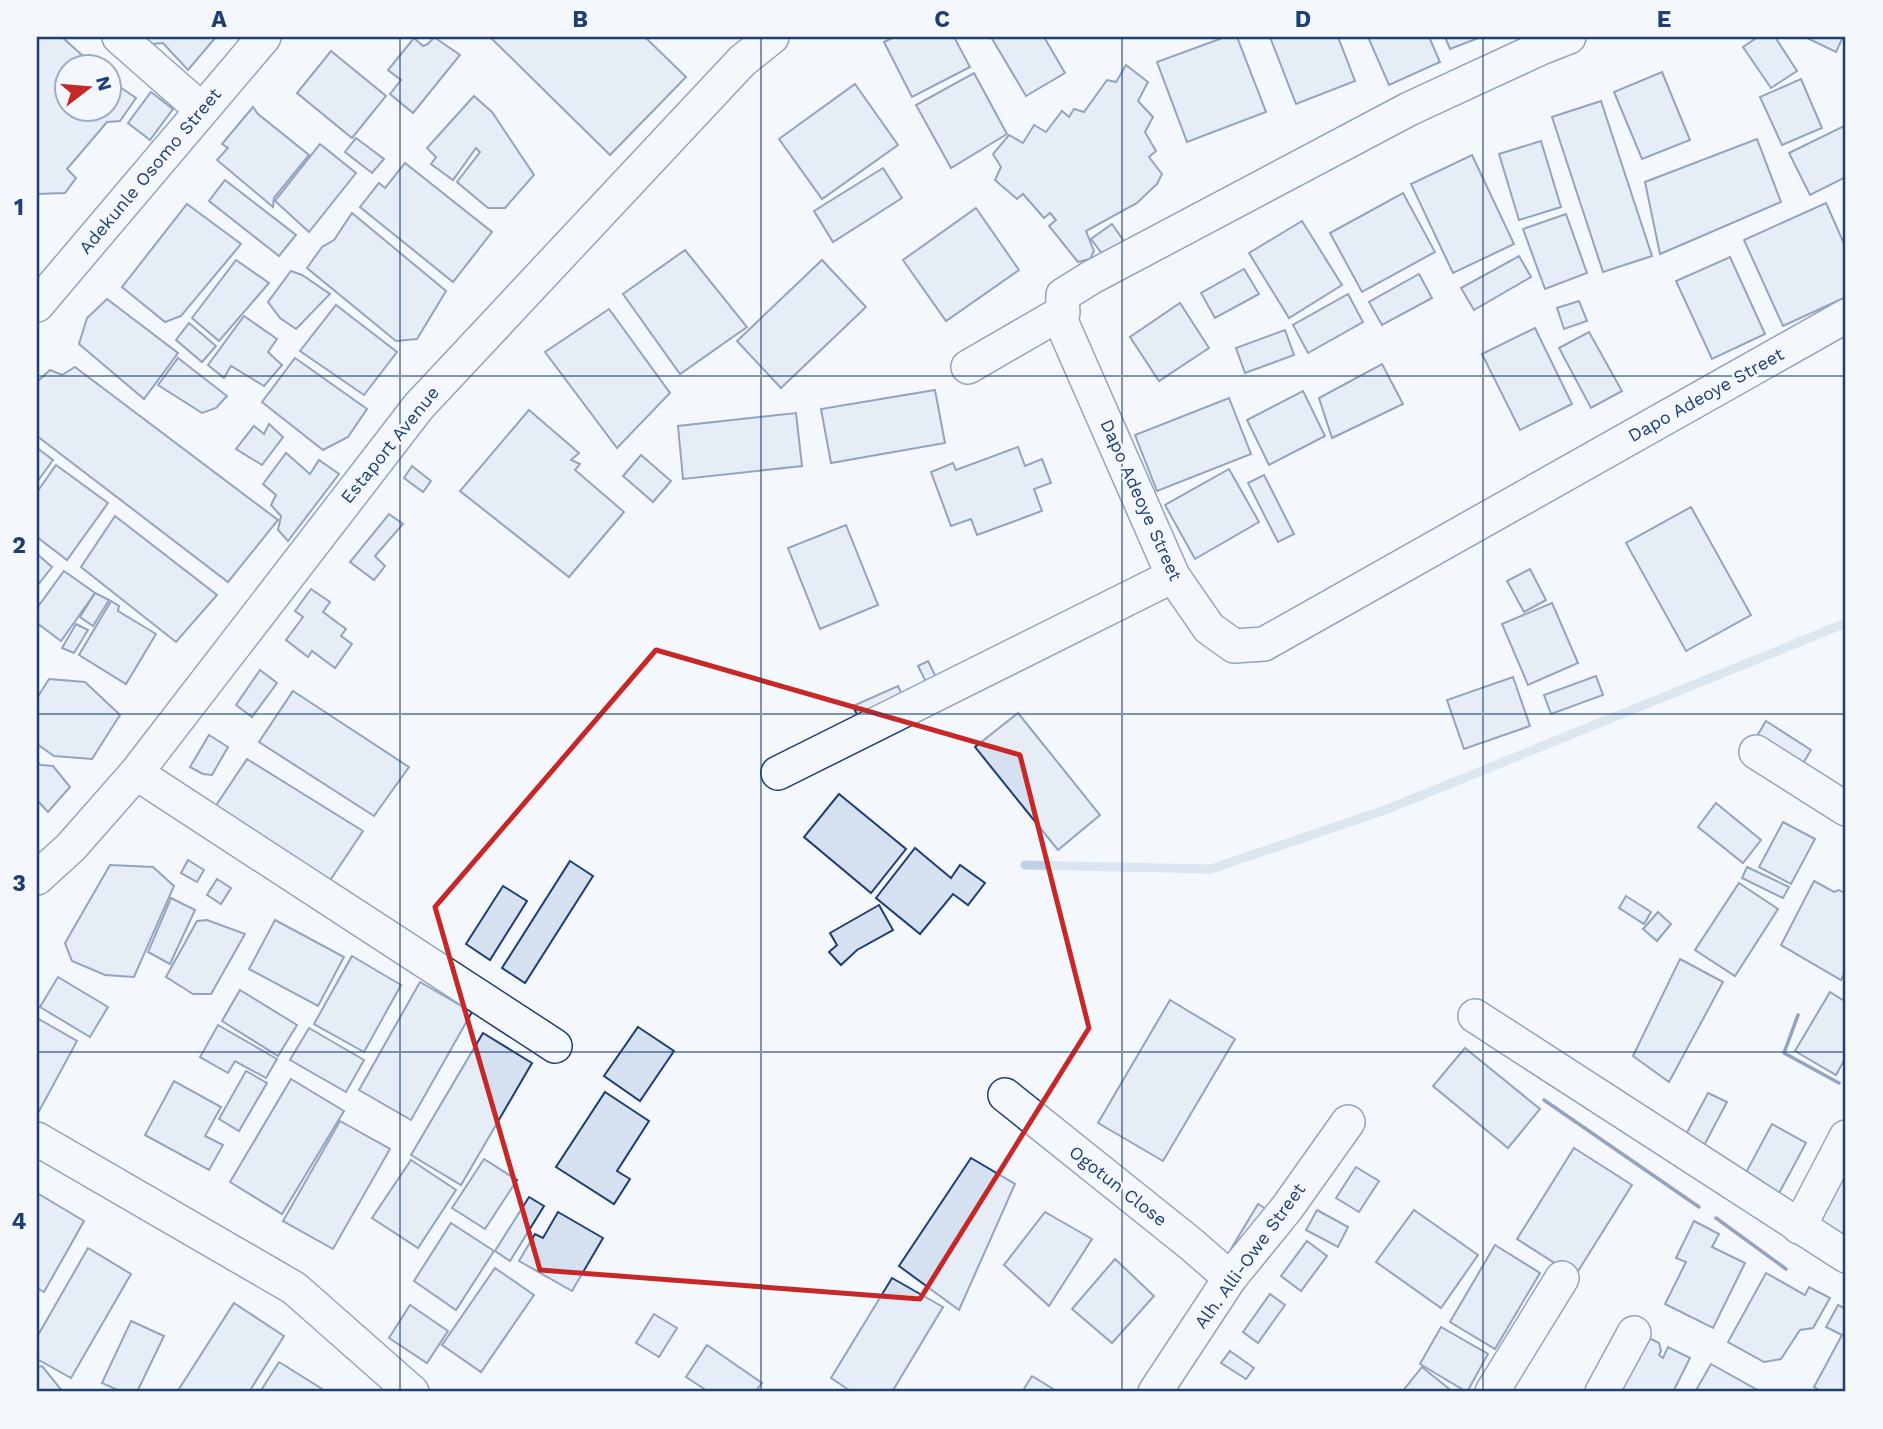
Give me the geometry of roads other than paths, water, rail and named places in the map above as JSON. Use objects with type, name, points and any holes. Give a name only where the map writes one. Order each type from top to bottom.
[{"type":"street","points":[[119,37],[201,109]]},
{"type":"street","name":"Adekunle Osomo Street","points":[[37,305],[264,37]]},
{"type":"street","name":"Estaport Avenue","points":[[37,878],[71,847],[135,773],[419,406],[742,61],[772,37]]},
{"type":"street","points":[[968,367],[1063,312],[1063,295],[1092,277],[1409,109],[1569,37]]},
{"type":"street","name":"Dapo Adeoye Street","points":[[1063,312],[1062,323],[1173,576],[1209,628],[1234,646],[1264,644],[1846,316]]},
{"type":"street","points":[[778,773],[1173,576]]},
{"type":"street","points":[[1756,752],[1846,808]]},
{"type":"street","points":[[135,773],[555,1046]]},
{"type":"street","points":[[1475,1016],[1846,1256]]},
{"type":"street","name":"Ogotun Close","points":[[1005,1095],[1230,1278]]},
{"type":"street","name":"Alh. Alli-Owe Street","points":[[1155,1392],[1230,1278],[1287,1208],[1348,1122]]},
{"type":"street","points":[[1799,1227],[1846,1137]]},
{"type":"street","points":[[37,1139],[294,1288],[412,1392]]},
{"type":"street","points":[[1492,1392],[1562,1278]]},
{"type":"street","points":[[1602,1392],[1634,1333]]},
{"type":"waterway","points":[[1025,865],[1211,869],[1385,810],[1846,623]]}]
